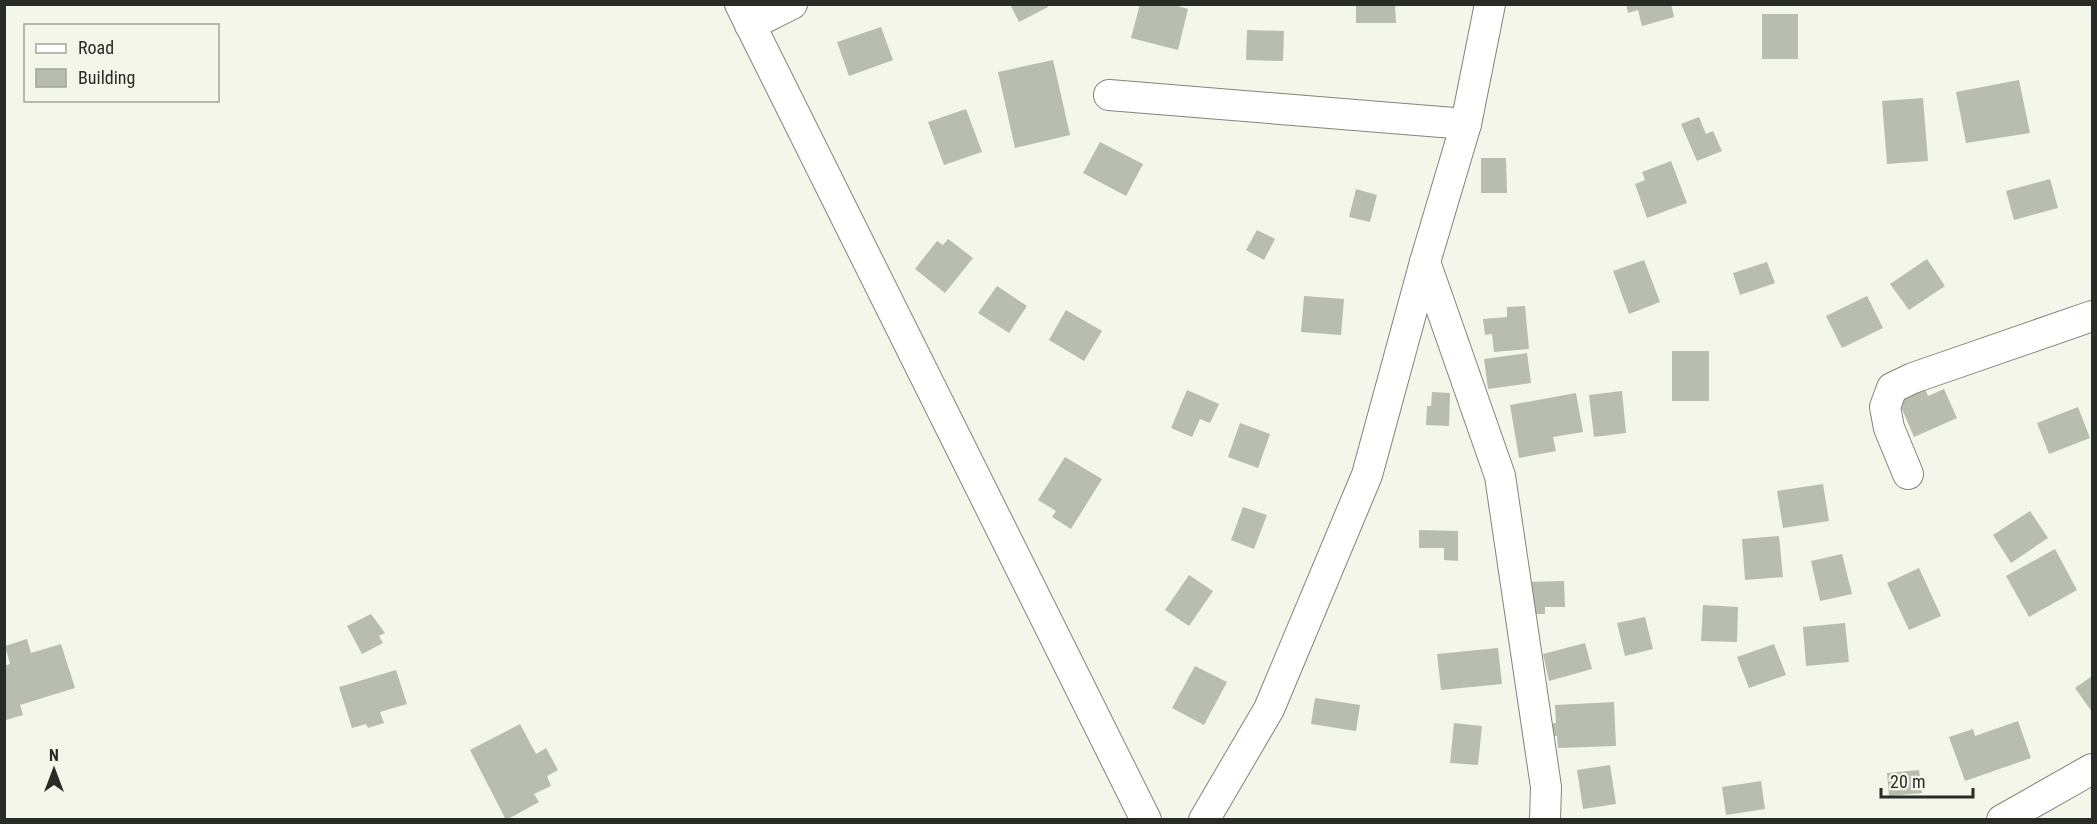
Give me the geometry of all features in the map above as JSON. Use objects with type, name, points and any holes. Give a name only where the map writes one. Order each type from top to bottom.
[{"type":"street","points":[[792,4],[745,15],[1146,819]]},
{"type":"street","points":[[1204,819],[1269,709],[1367,475],[1425,262],[1466,124],[1490,4]]},
{"type":"street","points":[[1109,95],[1466,124]]},
{"type":"street","points":[[1425,262],[1500,476],[1546,787],[1545,819]]},
{"type":"street","points":[[1908,474],[1889,429],[1885,407],[1892,388],[1913,378],[2092,316]]},
{"type":"street","points":[[2002,819],[2092,769]]},
{"type":"building","points":[[1010,4],[1047,4],[1048,7],[1019,22]]},
{"type":"building","points":[[1140,4],[1171,4],[1188,9],[1178,50],[1131,38]]},
{"type":"building","points":[[1356,4],[1395,4],[1396,23],[1356,23]]},
{"type":"building","points":[[1626,4],[1671,4],[1674,17],[1642,26],[1638,10],[1628,13]]},
{"type":"building","points":[[1762,14],[1798,14],[1798,59],[1762,59]]},
{"type":"building","points":[[881,27],[893,60],[849,76],[837,42]]},
{"type":"building","points":[[1247,30],[1284,31],[1283,61],[1246,60]]},
{"type":"building","points":[[1053,60],[1070,135],[1015,148],[998,72]]},
{"type":"building","points":[[2019,80],[2030,133],[1966,143],[1956,92]]},
{"type":"building","points":[[1923,98],[1928,161],[1887,164],[1882,101]]},
{"type":"building","points":[[966,109],[982,152],[944,165],[928,122]]},
{"type":"building","points":[[1699,117],[1706,134],[1713,131],[1722,151],[1697,161],[1681,124]]},
{"type":"building","points":[[1100,142],[1143,164],[1126,196],[1083,173]]},
{"type":"building","points":[[1481,158],[1506,158],[1507,193],[1481,193]]},
{"type":"building","points":[[1671,161],[1687,203],[1647,218],[1635,184],[1645,180],[1642,172]]},
{"type":"building","points":[[2050,179],[2058,208],[2014,220],[2006,191]]},
{"type":"building","points":[[1356,189],[1377,195],[1370,222],[1349,217]]},
{"type":"building","points":[[1257,230],[1275,239],[1264,260],[1246,250]]},
{"type":"building","points":[[948,239],[973,258],[945,293],[915,269],[937,241],[943,245]]},
{"type":"building","points":[[1927,259],[1945,286],[1909,310],[1890,284]]},
{"type":"building","points":[[1644,260],[1660,302],[1629,314],[1613,271]]},
{"type":"building","points":[[1767,262],[1775,283],[1740,295],[1733,273]]},
{"type":"building","points":[[997,286],[1027,306],[1009,333],[978,313]]},
{"type":"building","points":[[1304,296],[1344,299],[1341,335],[1301,332]]},
{"type":"building","points":[[1867,296],[1883,328],[1842,348],[1826,316]]},
{"type":"building","points":[[1525,306],[1529,349],[1494,352],[1492,334],[1485,335],[1483,319],[1507,317],[1507,307]]},
{"type":"building","points":[[1066,310],[1102,331],[1084,361],[1049,340]]},
{"type":"building","points":[[1672,351],[1709,351],[1709,401],[1672,401]]},
{"type":"building","points":[[1527,353],[1531,383],[1488,389],[1484,359]]},
{"type":"building","points":[[1923,384],[1928,396],[1944,389],[1957,418],[1914,437],[1896,395]]},
{"type":"building","points":[[1187,390],[1219,404],[1210,423],[1200,419],[1192,437],[1171,428]]},
{"type":"building","points":[[1622,391],[1626,433],[1594,437],[1589,395]]},
{"type":"building","points":[[1432,392],[1450,393],[1449,426],[1426,425],[1427,406],[1431,406]]},
{"type":"building","points":[[1576,393],[1583,432],[1553,437],[1556,451],[1519,458],[1510,405]]},
{"type":"building","points":[[2078,407],[2090,438],[2049,454],[2037,423]]},
{"type":"building","points":[[1240,423],[1270,434],[1258,468],[1228,457]]},
{"type":"building","points":[[1065,457],[1102,479],[1071,529],[1052,517],[1056,511],[1038,500]]},
{"type":"building","points":[[1823,484],[1829,521],[1783,528],[1777,491]]},
{"type":"building","points":[[1243,507],[1267,515],[1254,549],[1231,540]]},
{"type":"building","points":[[2030,511],[2048,538],[2011,563],[1993,535]]},
{"type":"building","points":[[1419,530],[1458,531],[1458,561],[1444,560],[1444,548],[1419,548]]},
{"type":"building","points":[[1779,536],[1783,577],[1745,580],[1742,539]]},
{"type":"building","points":[[2055,549],[2077,590],[2029,617],[2006,576]]},
{"type":"building","points":[[1842,554],[1852,594],[1820,601],[1811,561]]},
{"type":"building","points":[[1919,568],[1941,616],[1909,630],[1887,583]]},
{"type":"building","points":[[1189,575],[1213,591],[1189,626],[1165,610]]},
{"type":"building","points":[[1564,581],[1565,607],[1545,607],[1545,614],[1523,614],[1522,582]]},
{"type":"building","points":[[1703,605],[1738,607],[1737,642],[1701,641]]},
{"type":"building","points":[[371,614],[385,633],[379,636],[383,643],[362,654],[347,626]]},
{"type":"building","points":[[1645,617],[1653,649],[1625,656],[1617,623]]},
{"type":"building","points":[[1845,623],[1849,662],[1806,666],[1803,627]]},
{"type":"building","points":[[27,639],[31,653],[61,644],[75,688],[20,705],[23,715],[6,720],[4,666],[10,664],[5,646]]},
{"type":"building","points":[[1585,643],[1592,669],[1549,681],[1543,654]]},
{"type":"building","points":[[1774,644],[1786,675],[1749,688],[1737,657]]},
{"type":"building","points":[[1498,648],[1502,684],[1441,690],[1437,654]]},
{"type":"building","points":[[1195,666],[1227,682],[1204,725],[1172,708]]},
{"type":"building","points":[[396,670],[407,704],[380,712],[384,723],[368,728],[366,724],[352,728],[339,687]]},
{"type":"building","points":[[2092,676],[2092,712],[2075,688]]},
{"type":"building","points":[[1315,698],[1360,705],[1356,731],[1311,724]]},
{"type":"building","points":[[1614,702],[1616,746],[1558,748],[1557,736],[1549,736],[1549,724],[1556,723],[1555,705]]},
{"type":"building","points":[[2018,721],[2031,758],[1965,781],[1949,737],[1973,729],[1975,736]]},
{"type":"building","points":[[1454,723],[1482,726],[1478,765],[1450,763]]},
{"type":"building","points":[[520,724],[536,754],[546,748],[558,770],[547,776],[551,786],[534,794],[539,802],[506,820],[470,750]]},
{"type":"building","points":[[1610,765],[1616,804],[1583,809],[1577,770]]},
{"type":"building","points":[[1919,770],[1922,793],[1889,796],[1887,773]]},
{"type":"building","points":[[1761,781],[1765,809],[1726,815],[1722,787]]}]
